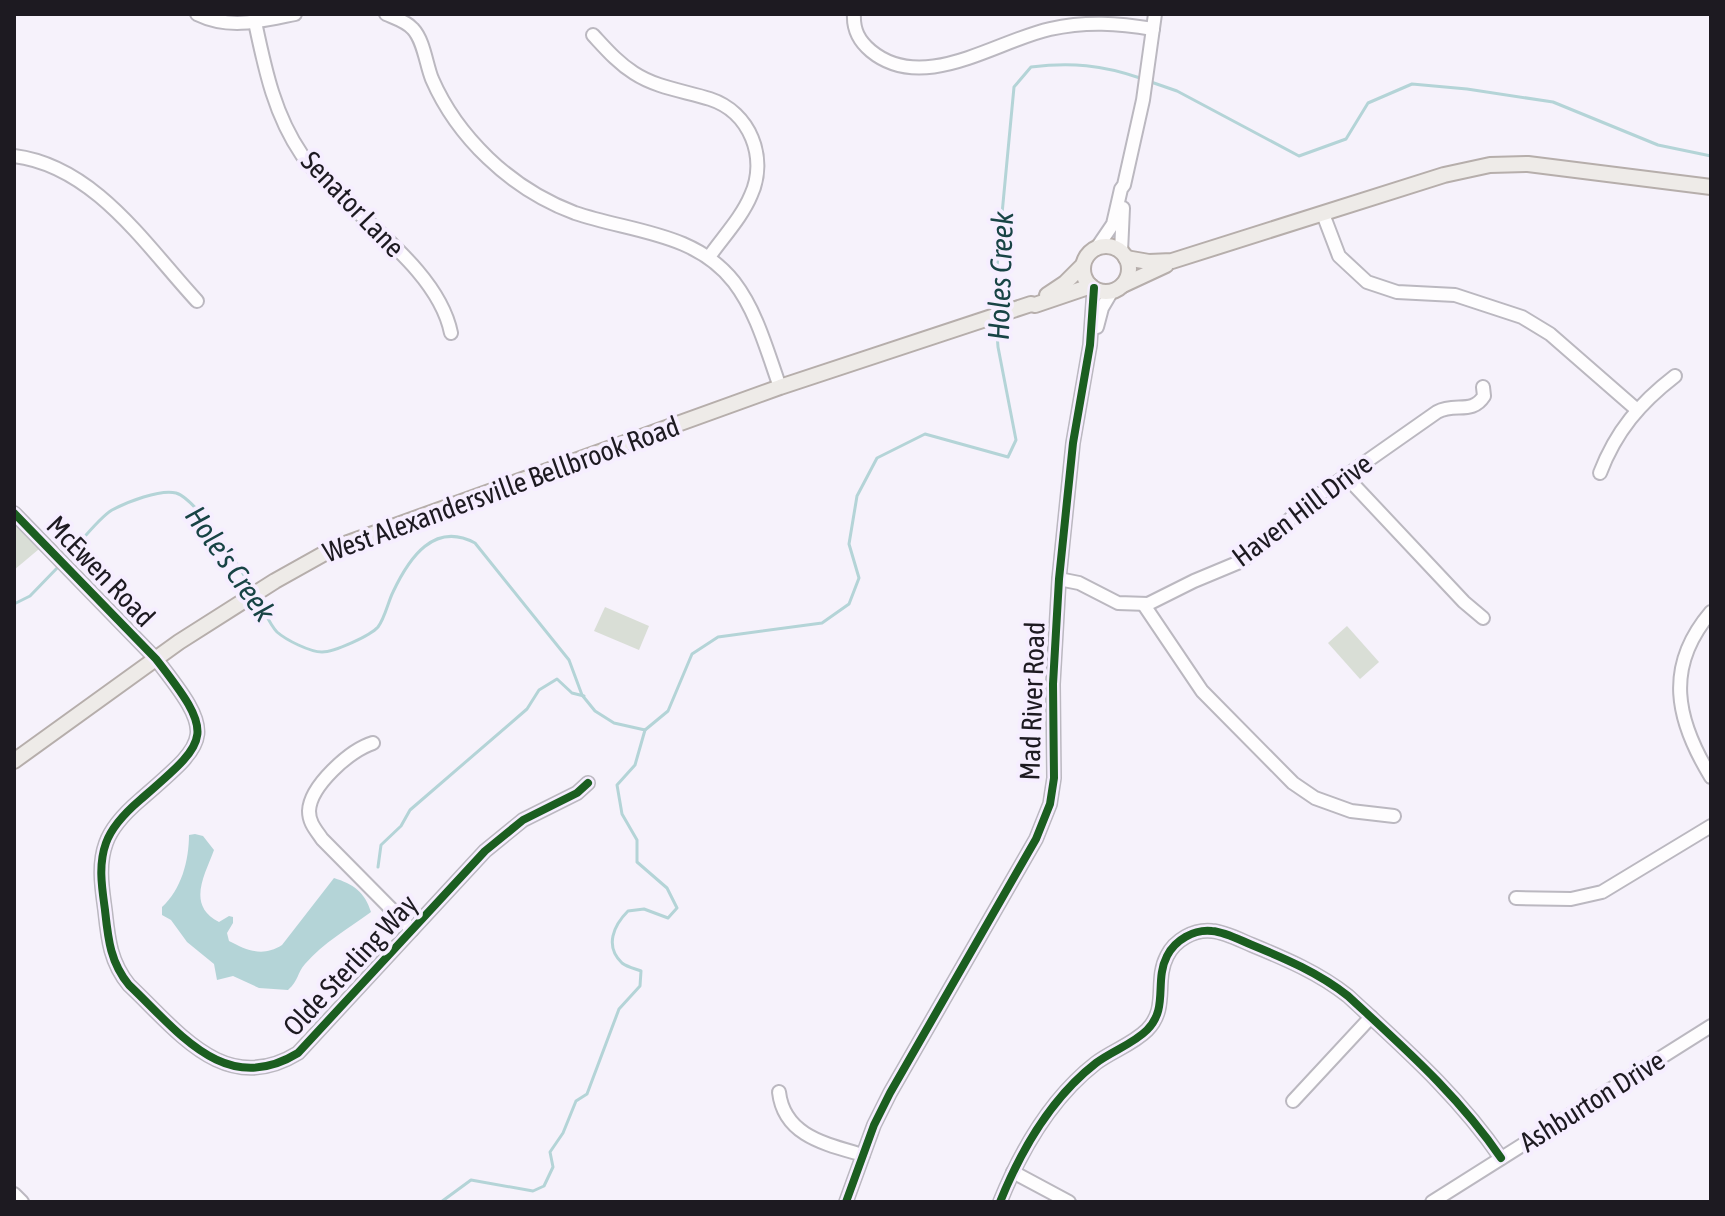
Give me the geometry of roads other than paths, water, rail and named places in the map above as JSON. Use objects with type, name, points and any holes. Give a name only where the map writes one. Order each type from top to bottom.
[{"type":"main road","points":[[1116,288],[1172,261],[1444,175],[1490,165],[1556,167],[1711,187]]},
{"type":"main road","points":[[1096,249],[1110,246],[1123,255],[1149,262],[1172,261]]},
{"type":"main road","name":"West Alexandersville Bellbrook Road","points":[[14,761],[156,659],[313,558],[355,539],[780,387],[1031,304],[1065,283],[1096,249]]},
{"type":"main road","points":[[1116,288],[1128,276],[1123,255]]},
{"type":"main road","points":[[1083,265],[1084,276],[1092,287]]},
{"type":"main road","name":"West Alexandersville Bellbrook Road","points":[[1031,304],[1092,287],[1116,288]]},
{"type":"street","points":[[197,14],[226,23],[255,22],[295,14]]},
{"type":"street","points":[[386,14],[411,27],[420,41],[433,80],[450,113],[483,154],[519,183],[577,213],[656,233],[709,257],[746,299],[780,387]]},
{"type":"street","points":[[411,27],[418,14]]},
{"type":"street","points":[[854,14],[856,33],[866,47],[890,63],[915,68],[943,64],[1039,32],[1079,24],[1124,24],[1153,29]]},
{"type":"street","points":[[1123,255],[1124,185],[1143,100],[1155,14]]},
{"type":"street","name":"Senator Lane","points":[[255,22],[265,73],[286,129],[316,172],[417,272],[444,309],[451,333]]},
{"type":"street","points":[[593,35],[635,74],[721,104],[747,127],[757,155],[757,178],[753,192],[709,257]]},
{"type":"street","points":[[14,156],[51,167],[109,204],[197,301]]},
{"type":"street","points":[[1096,249],[1113,224],[1124,185]]},
{"type":"street","points":[[1323,214],[1339,256],[1367,282],[1397,292],[1455,295],[1522,317],[1550,334],[1636,409]]},
{"type":"street","name":"Mad River Road","points":[[846,1202],[890,1093],[1036,839],[1050,804],[1055,761],[1053,684],[1059,579],[1073,443],[1090,345],[1092,287]]},
{"type":"street","name":"Mad River Road","points":[[1090,345],[1102,308],[1116,288]]},
{"type":"street","points":[[1600,473],[1616,438],[1636,409],[1675,376]]},
{"type":"street","name":"Haven Hill Drive","points":[[1144,605],[1242,561],[1291,516],[1445,407],[1473,408],[1484,396],[1483,387]]},
{"type":"street","points":[[1339,481],[1346,480],[1354,485],[1464,602],[1483,618]]},
{"type":"street","name":"McEwen Road","points":[[14,513],[156,659]]},
{"type":"street","points":[[1059,579],[1079,583],[1118,603],[1144,605],[1202,691],[1293,783],[1315,798],[1351,811],[1394,816]]},
{"type":"street","points":[[1711,612],[1691,642],[1682,672],[1680,694],[1690,741],[1711,777]]},
{"type":"street","name":"Olde Sterling Way","points":[[156,659],[193,711],[198,738],[187,758],[129,810],[117,823],[106,843],[101,878],[109,947],[113,962],[129,985],[211,1059],[233,1067],[260,1068],[285,1061],[307,1047],[485,851],[535,813],[577,793],[588,783]]},
{"type":"street","points":[[373,743],[358,749],[320,786],[311,802],[309,814],[322,839],[412,930]]},
{"type":"street","points":[[1516,898],[1571,899],[1602,892],[1711,826]]},
{"type":"street","points":[[1000,1202],[1033,1134],[1078,1078],[1152,1024],[1160,1008],[1167,955],[1191,934],[1210,930],[1234,937],[1316,973],[1348,996],[1451,1092],[1501,1158]]},
{"type":"street","points":[[1293,1101],[1371,1017]]},
{"type":"street","name":"Ashburton Drive","points":[[1432,1202],[1711,1026]]},
{"type":"street","points":[[779,1092],[784,1112],[798,1130],[822,1142],[863,1155]]},
{"type":"street","points":[[1013,1172],[1069,1202]]},
{"type":"street","points":[[14,1194],[22,1202]]},
{"type":"water","points":[[189,835],[203,836],[214,850],[201,889],[203,907],[219,922],[233,917],[227,933],[229,941],[243,948],[262,952],[282,945],[334,878],[357,890],[371,912],[312,956],[288,990],[259,988],[233,976],[217,980],[214,964],[187,942],[171,920],[162,915],[162,907],[183,874]]},
{"type":"waterway","name":"Holes Creek","points":[[996,309],[995,288],[1014,87],[1031,67],[1086,66],[1140,78]]},
{"type":"waterway","name":"Holes Creek","points":[[1151,82],[1177,91],[1299,156],[1346,139],[1368,103],[1412,84],[1553,102],[1658,145],[1711,156]]},
{"type":"waterway","name":"Holes Creek","points":[[258,600],[274,629],[286,638],[317,651],[335,649],[360,639],[378,627],[399,579],[425,546],[435,540],[460,537],[475,543],[569,660],[582,695],[595,711],[614,723],[645,730],[668,711],[692,654],[718,637],[822,623],[849,604],[859,578],[849,544],[857,496],[877,458],[925,434],[1008,457],[1016,440],[996,321]]},
{"type":"waterway","name":"Hole's Creek","points":[[65,559],[112,510],[153,495],[176,493],[185,498],[206,521],[252,589]]},
{"type":"waterway","name":"Hole's Creek","points":[[14,604],[30,596],[60,565]]},
{"type":"waterway","points":[[378,867],[381,845],[401,826],[410,810],[527,709],[539,690],[557,679],[572,693],[584,696]]},
{"type":"waterway","points":[[441,1202],[471,1180],[533,1191],[544,1186],[553,1167],[550,1152],[563,1133],[576,1101],[587,1094],[619,1009],[640,986],[641,971],[622,963],[613,950],[615,929],[628,911],[644,909],[668,918],[677,908],[667,888],[637,862],[637,840],[622,814],[617,785],[635,765],[645,730]]}]
